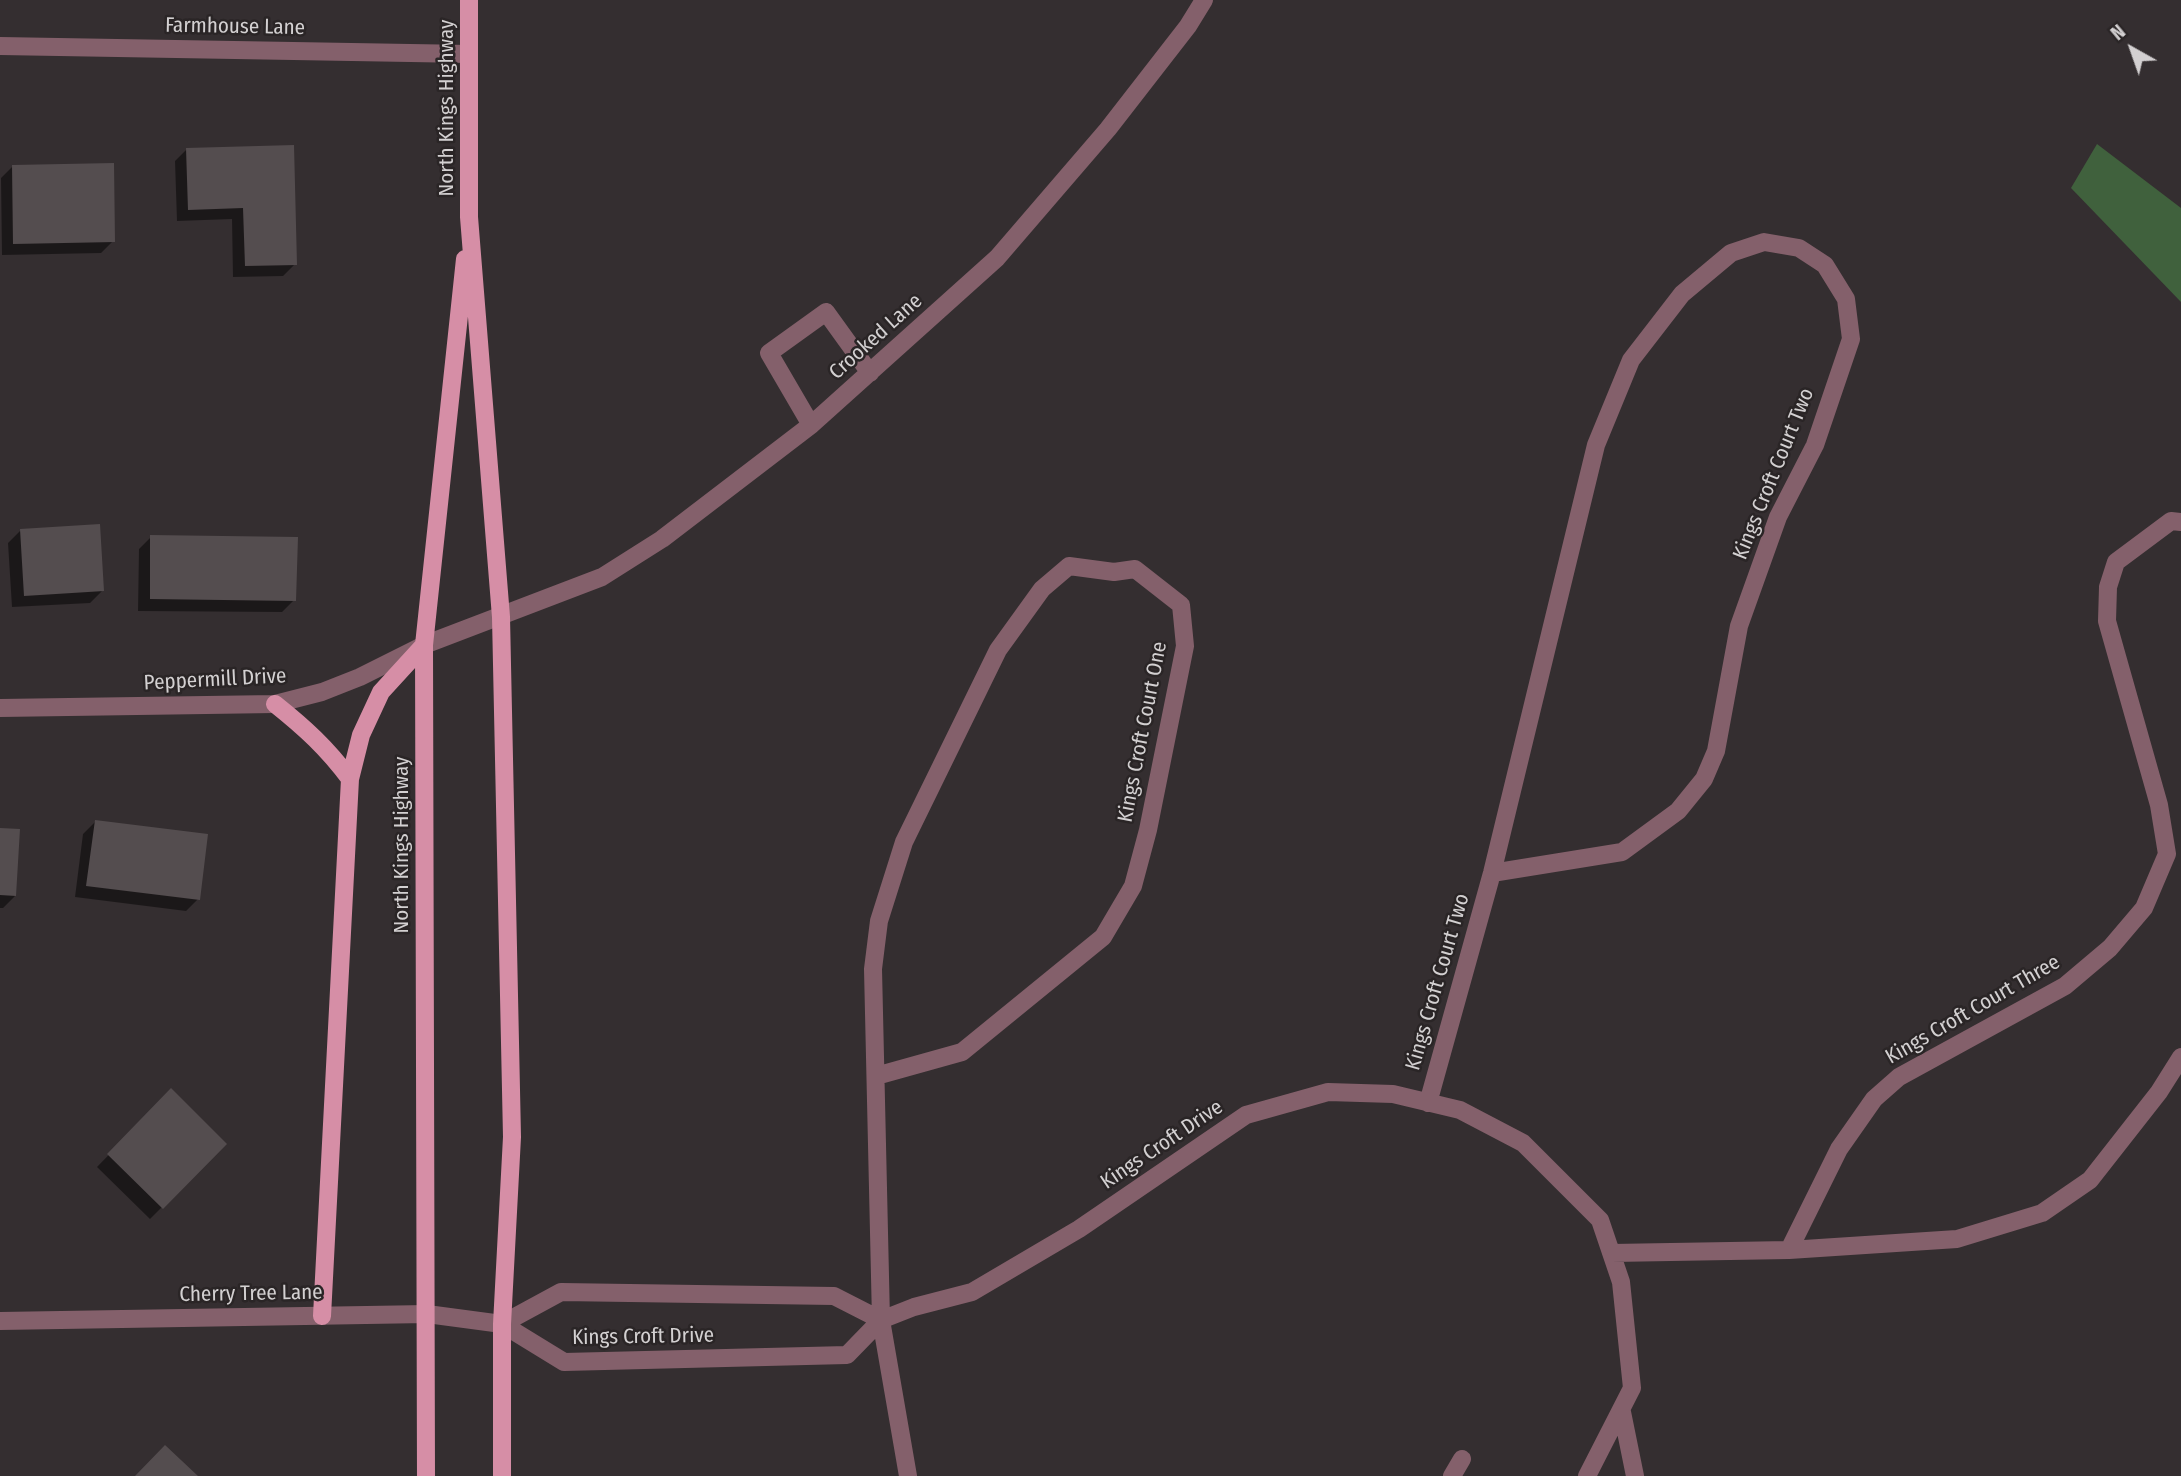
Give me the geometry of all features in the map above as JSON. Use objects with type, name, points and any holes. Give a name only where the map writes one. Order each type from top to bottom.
[{"type":"main road","name":"North Kings Highway","points":[[469,0],[469,217],[501,617],[512,1137],[502,1324],[502,1476]]},
{"type":"main road","name":"North Kings Highway","points":[[426,1476],[424,645],[469,217]]},
{"type":"main road","points":[[322,1316],[351,779],[361,736],[381,692],[424,645]]},
{"type":"main road","points":[[275,704],[312,733],[351,779]]},
{"type":"street","name":"Crooked Lane","points":[[501,617],[602,577],[662,539],[811,425],[997,258],[1108,129],[1188,26],[1204,0]]},
{"type":"street","name":"Farmhouse Lane","points":[[0,46],[469,54]]},
{"type":"street","name":"Kings Croft Court Two","points":[[1428,1103],[1492,873],[1596,445],[1631,360],[1682,294],[1731,253],[1763,242],[1799,248],[1825,265],[1846,299],[1851,339],[1815,445],[1778,517],[1739,626],[1716,751],[1704,779],[1678,811],[1622,852],[1492,873]]},
{"type":"street","points":[[811,425],[769,353],[826,312],[870,373]]},
{"type":"street","name":"Kings Croft Court Three","points":[[1789,1250],[1839,1149],[1874,1099],[1899,1077],[2065,986],[2110,948],[2144,908],[2167,855],[2159,805],[2107,621],[2108,587],[2116,562],[2171,521],[2181,522]]},
{"type":"street","name":"Kings Croft Court One","points":[[876,1076],[961,1052],[1103,937],[1133,886],[1148,830],[1185,646],[1181,605],[1135,569],[1114,572],[1069,566],[1042,589],[998,650],[904,842],[879,921],[873,969],[881,1320],[908,1476]]},
{"type":"street","name":"Peppermill Drive","points":[[0,708],[275,704],[322,692],[360,677],[424,645],[501,617]]},
{"type":"street","points":[[1612,1253],[1789,1250],[1957,1239],[2042,1213],[2090,1180],[2159,1092],[2181,1057]]},
{"type":"street","name":"Kings Croft Drive","points":[[502,1324],[564,1362],[846,1355],[881,1320],[914,1307],[972,1292],[1079,1228],[1246,1115],[1328,1092],[1393,1094],[1460,1110],[1523,1143],[1600,1220],[1621,1282],[1632,1388],[1587,1476]]},
{"type":"street","name":"Kings Croft Drive","points":[[502,1324],[561,1292],[834,1296],[881,1320]]},
{"type":"street","name":"Cherry Tree Lane","points":[[0,1321],[427,1314],[502,1324]]},
{"type":"street","points":[[1622,1412],[1635,1476]]},
{"type":"street","points":[[1452,1476],[1462,1459]]},
{"type":"green space","points":[[2097,144],[2181,208],[2181,302],[2071,188]]},
{"type":"building","points":[[294,145],[297,265],[245,266],[243,208],[188,210],[186,148]]},
{"type":"building","points":[[114,163],[115,242],[13,244],[12,165]]},
{"type":"building","points":[[100,524],[104,591],[24,596],[20,529]]},
{"type":"building","points":[[150,535],[298,537],[296,601],[150,599]]},
{"type":"building","points":[[95,820],[208,834],[200,900],[86,886]]},
{"type":"building","points":[[0,828],[20,829],[16,896],[0,895]]},
{"type":"building","points":[[171,1088],[227,1144],[163,1209],[107,1154]]},
{"type":"building","points":[[165,1445],[198,1476],[135,1476]]}]
